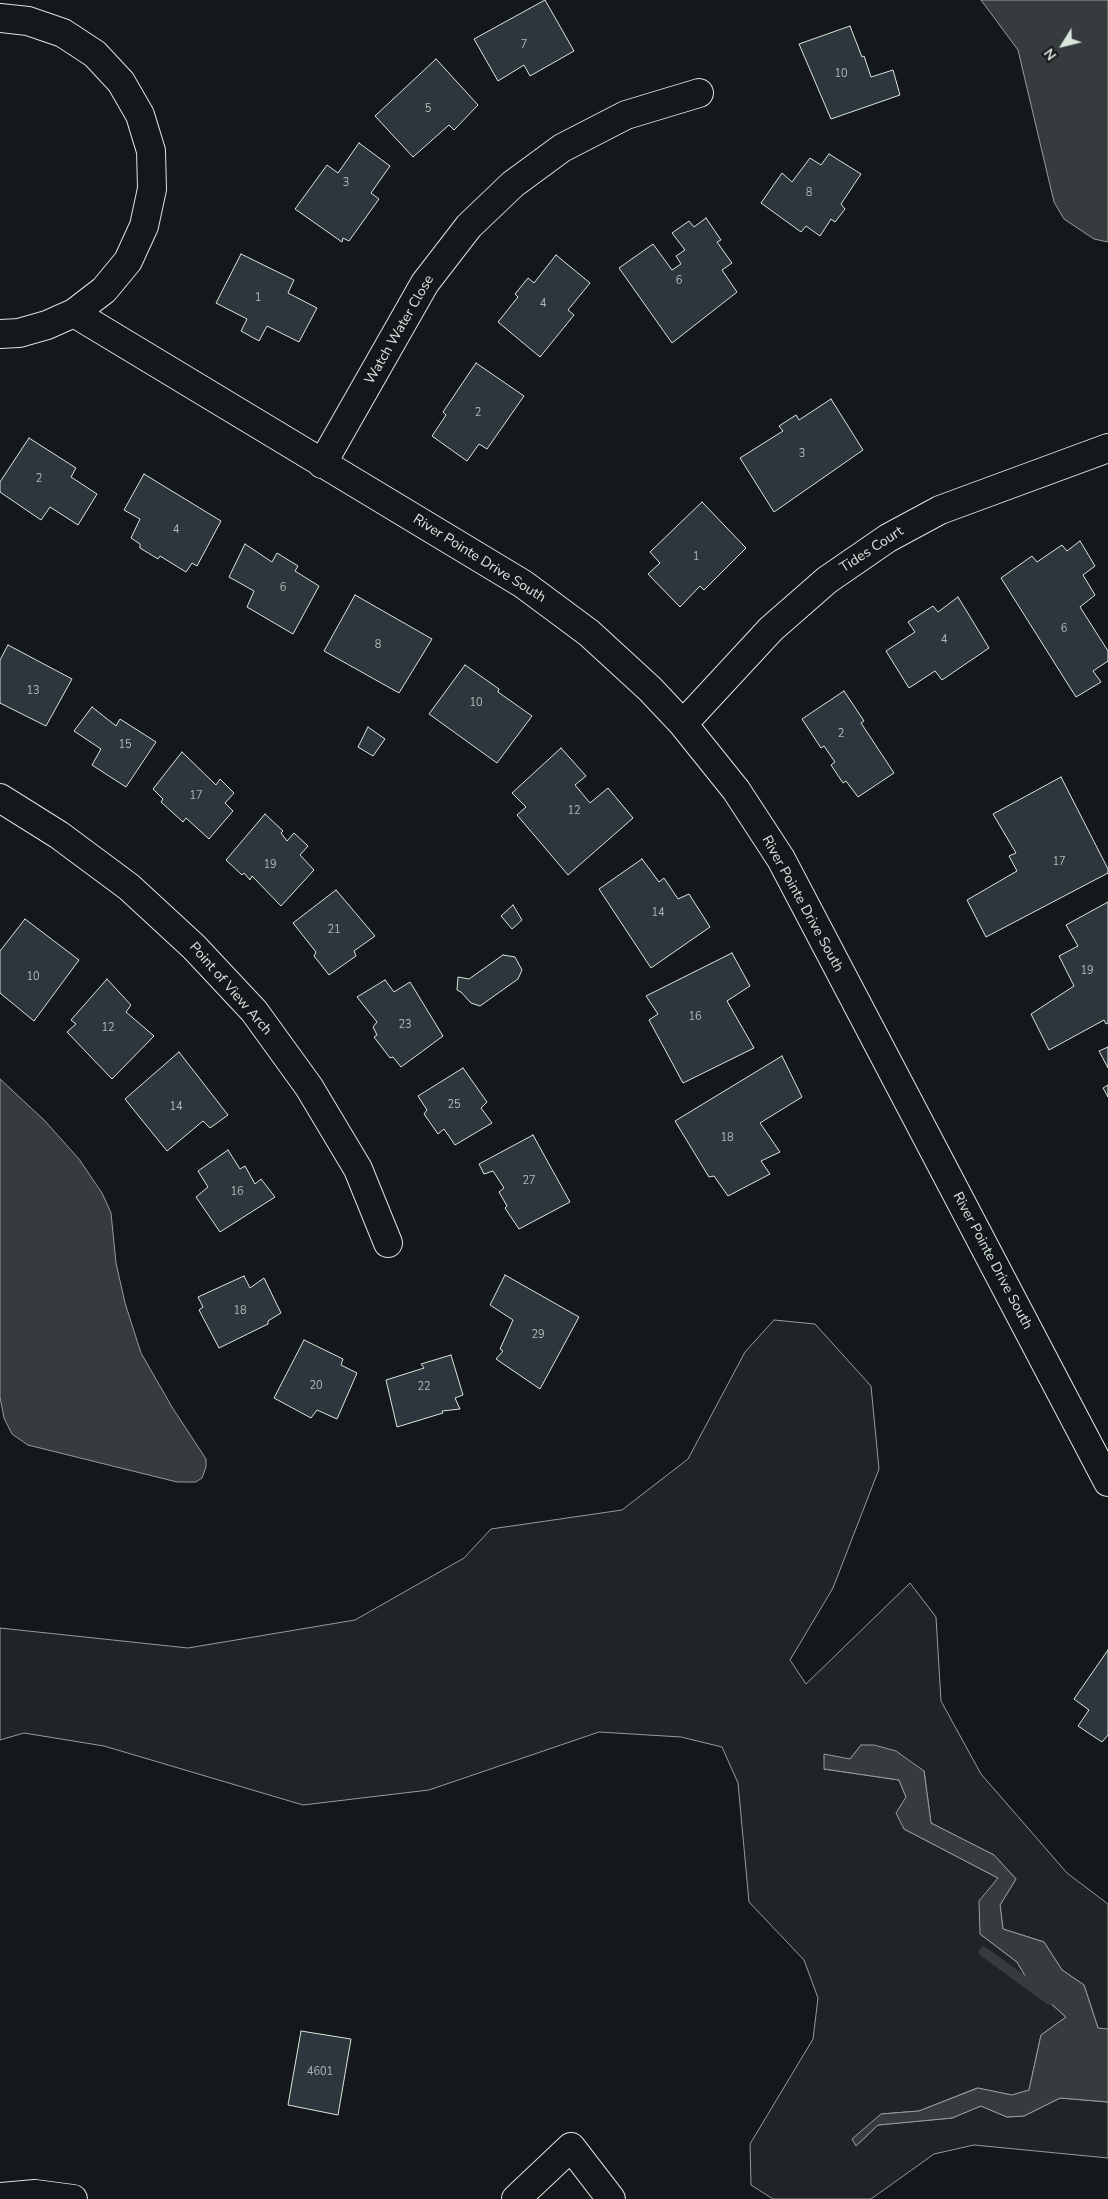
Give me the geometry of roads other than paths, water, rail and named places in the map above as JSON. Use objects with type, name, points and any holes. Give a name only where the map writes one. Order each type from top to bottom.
[{"type":"street","points":[[0,18],[28,21],[63,33],[95,54],[121,82],[140,115],[150,151],[152,189],[144,226],[128,261],[104,290],[74,313],[47,325],[19,333],[0,334]]},
{"type":"street","name":"Watch Water Close","points":[[322,464],[425,283],[469,226],[513,184],[562,148],[626,115],[699,93]]},
{"type":"street","name":"River Pointe Drive South","points":[[74,313],[523,584],[589,633],[650,689],[683,724],[736,790],[781,859],[1108,1482]]},
{"type":"street","name":"Tides Court","points":[[683,724],[771,629],[827,580],[888,538],[940,510],[1108,448]]},
{"type":"street","name":"Point of View Arch","points":[[0,798],[59,835],[130,887],[194,946],[254,1011],[309,1087],[358,1169],[388,1243]]},
{"type":"street","points":[[516,2199],[571,2146],[611,2199]]},
{"type":"street","points":[[0,2198],[36,2194],[73,2199]]},
{"type":"waterway","points":[[984,1952],[1050,2000]]}]
